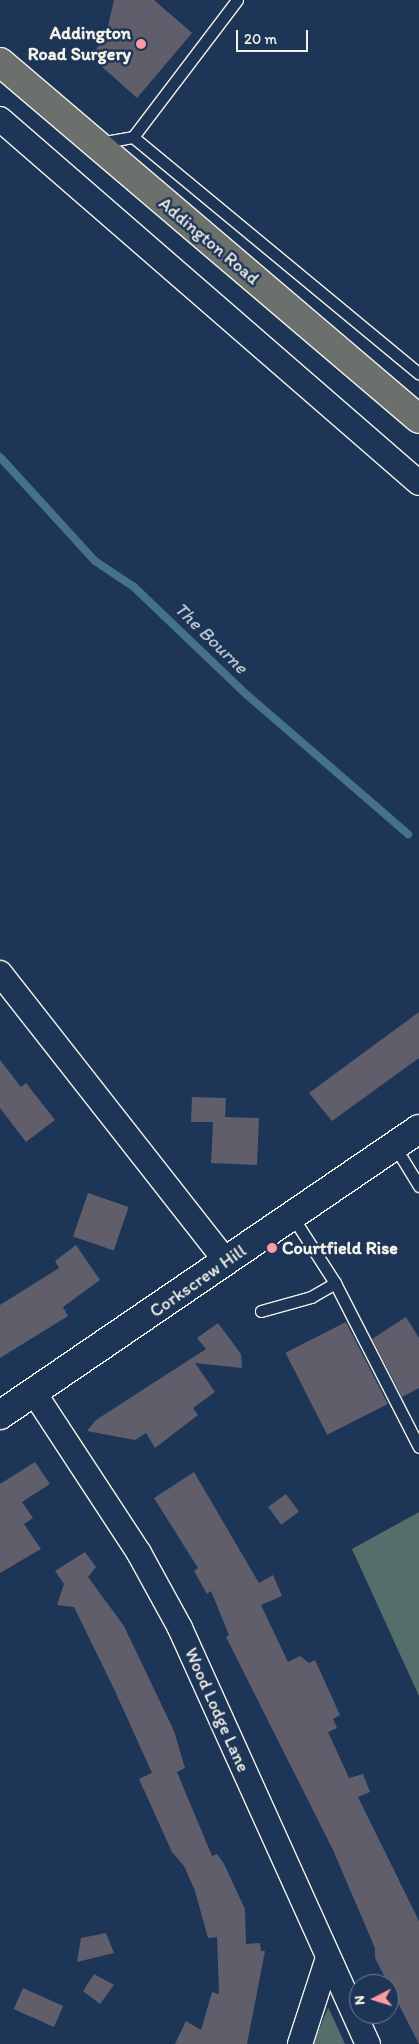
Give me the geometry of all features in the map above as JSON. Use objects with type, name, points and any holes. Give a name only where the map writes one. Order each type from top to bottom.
[{"type":"main road","name":"Addington Road","points":[[0,62],[419,419]]},
{"type":"street","points":[[0,119],[419,483]]},
{"type":"street","points":[[0,973],[226,1262]]},
{"type":"street","name":"Corkscrew Hill","points":[[0,1416],[419,1129]]},
{"type":"street","name":"Wood Lodge Lane","points":[[34,1394],[168,1604],[368,2044]]},
{"type":"street","points":[[300,2044],[328,1958]]},
{"type":"lane","points":[[95,144],[133,137],[237,0]]},
{"type":"lane","points":[[133,137],[419,374]]},
{"type":"lane","points":[[394,1145],[419,1186]]},
{"type":"lane","points":[[292,1216],[335,1283],[419,1446]]},
{"type":"lane","points":[[261,1311],[312,1297],[335,1283]]},
{"type":"green space","points":[[419,1512],[419,1696],[352,1549]]},
{"type":"green space","points":[[329,2009],[345,2044],[313,2044]]},
{"type":"building","name":"Addington Road Surgery","points":[[114,0],[154,0],[192,33],[137,98],[90,56],[105,39]]},
{"type":"building","points":[[419,1012],[419,1058],[332,1121],[309,1093]]},
{"type":"building","points":[[0,1060],[21,1087],[26,1083],[55,1120],[26,1142],[0,1108]]},
{"type":"building","points":[[192,1097],[226,1098],[225,1117],[259,1118],[257,1165],[211,1163],[213,1122],[191,1122]]},
{"type":"building","points":[[88,1193],[129,1207],[114,1250],[73,1236]]},
{"type":"building","points":[[76,1245],[100,1280],[63,1307],[68,1316],[0,1358],[0,1305],[59,1268],[55,1261]]},
{"type":"building","points":[[406,1317],[419,1338],[419,1388],[402,1397],[372,1339]]},
{"type":"building","points":[[346,1322],[388,1404],[327,1435],[285,1353]]},
{"type":"building","points":[[218,1323],[241,1354],[242,1368],[195,1363],[215,1392],[193,1408],[198,1415],[155,1448],[146,1433],[135,1440],[87,1431],[96,1420],[206,1349],[197,1338]]},
{"type":"building","points":[[35,1462],[50,1484],[22,1502],[33,1518],[24,1524],[41,1549],[0,1573],[0,1484]]},
{"type":"building","points":[[194,1472],[259,1583],[273,1575],[282,1596],[261,1605],[288,1662],[300,1656],[309,1663],[315,1660],[340,1715],[333,1719],[337,1728],[328,1732],[349,1778],[363,1774],[370,1792],[358,1797],[419,1921],[419,2044],[399,2005],[399,1974],[383,1974],[375,1958],[375,1948],[333,1850],[226,1637],[229,1635],[211,1591],[207,1594],[194,1571],[198,1568],[154,1498]]},
{"type":"building","points":[[286,1494],[299,1512],[281,1525],[268,1507]]},
{"type":"building","points":[[85,1552],[96,1567],[88,1577],[124,1626],[174,1731],[185,1768],[177,1772],[212,1856],[217,1854],[224,1864],[245,1909],[246,1944],[260,1943],[261,1951],[265,1951],[247,2044],[175,2044],[186,2021],[201,2030],[212,1992],[219,1994],[217,1937],[208,1938],[195,1891],[184,1866],[172,1852],[139,1779],[152,1773],[114,1689],[74,1607],[57,1605],[64,1584],[55,1571]]},
{"type":"building","points":[[106,1933],[114,1953],[77,1962],[81,1938]]},
{"type":"building","points":[[94,1974],[114,1985],[100,2004],[83,1991]]},
{"type":"building","points":[[23,1988],[63,2006],[54,2027],[14,2009]]},
{"type":"waterway","name":"The Bourne","points":[[0,457],[95,561],[134,587],[247,695],[408,834]]},
{"type":"place","name":"Addington Road Surgery","points":[[141,44]]},
{"type":"place","name":"Courtfield Rise","points":[[272,1248]]}]
